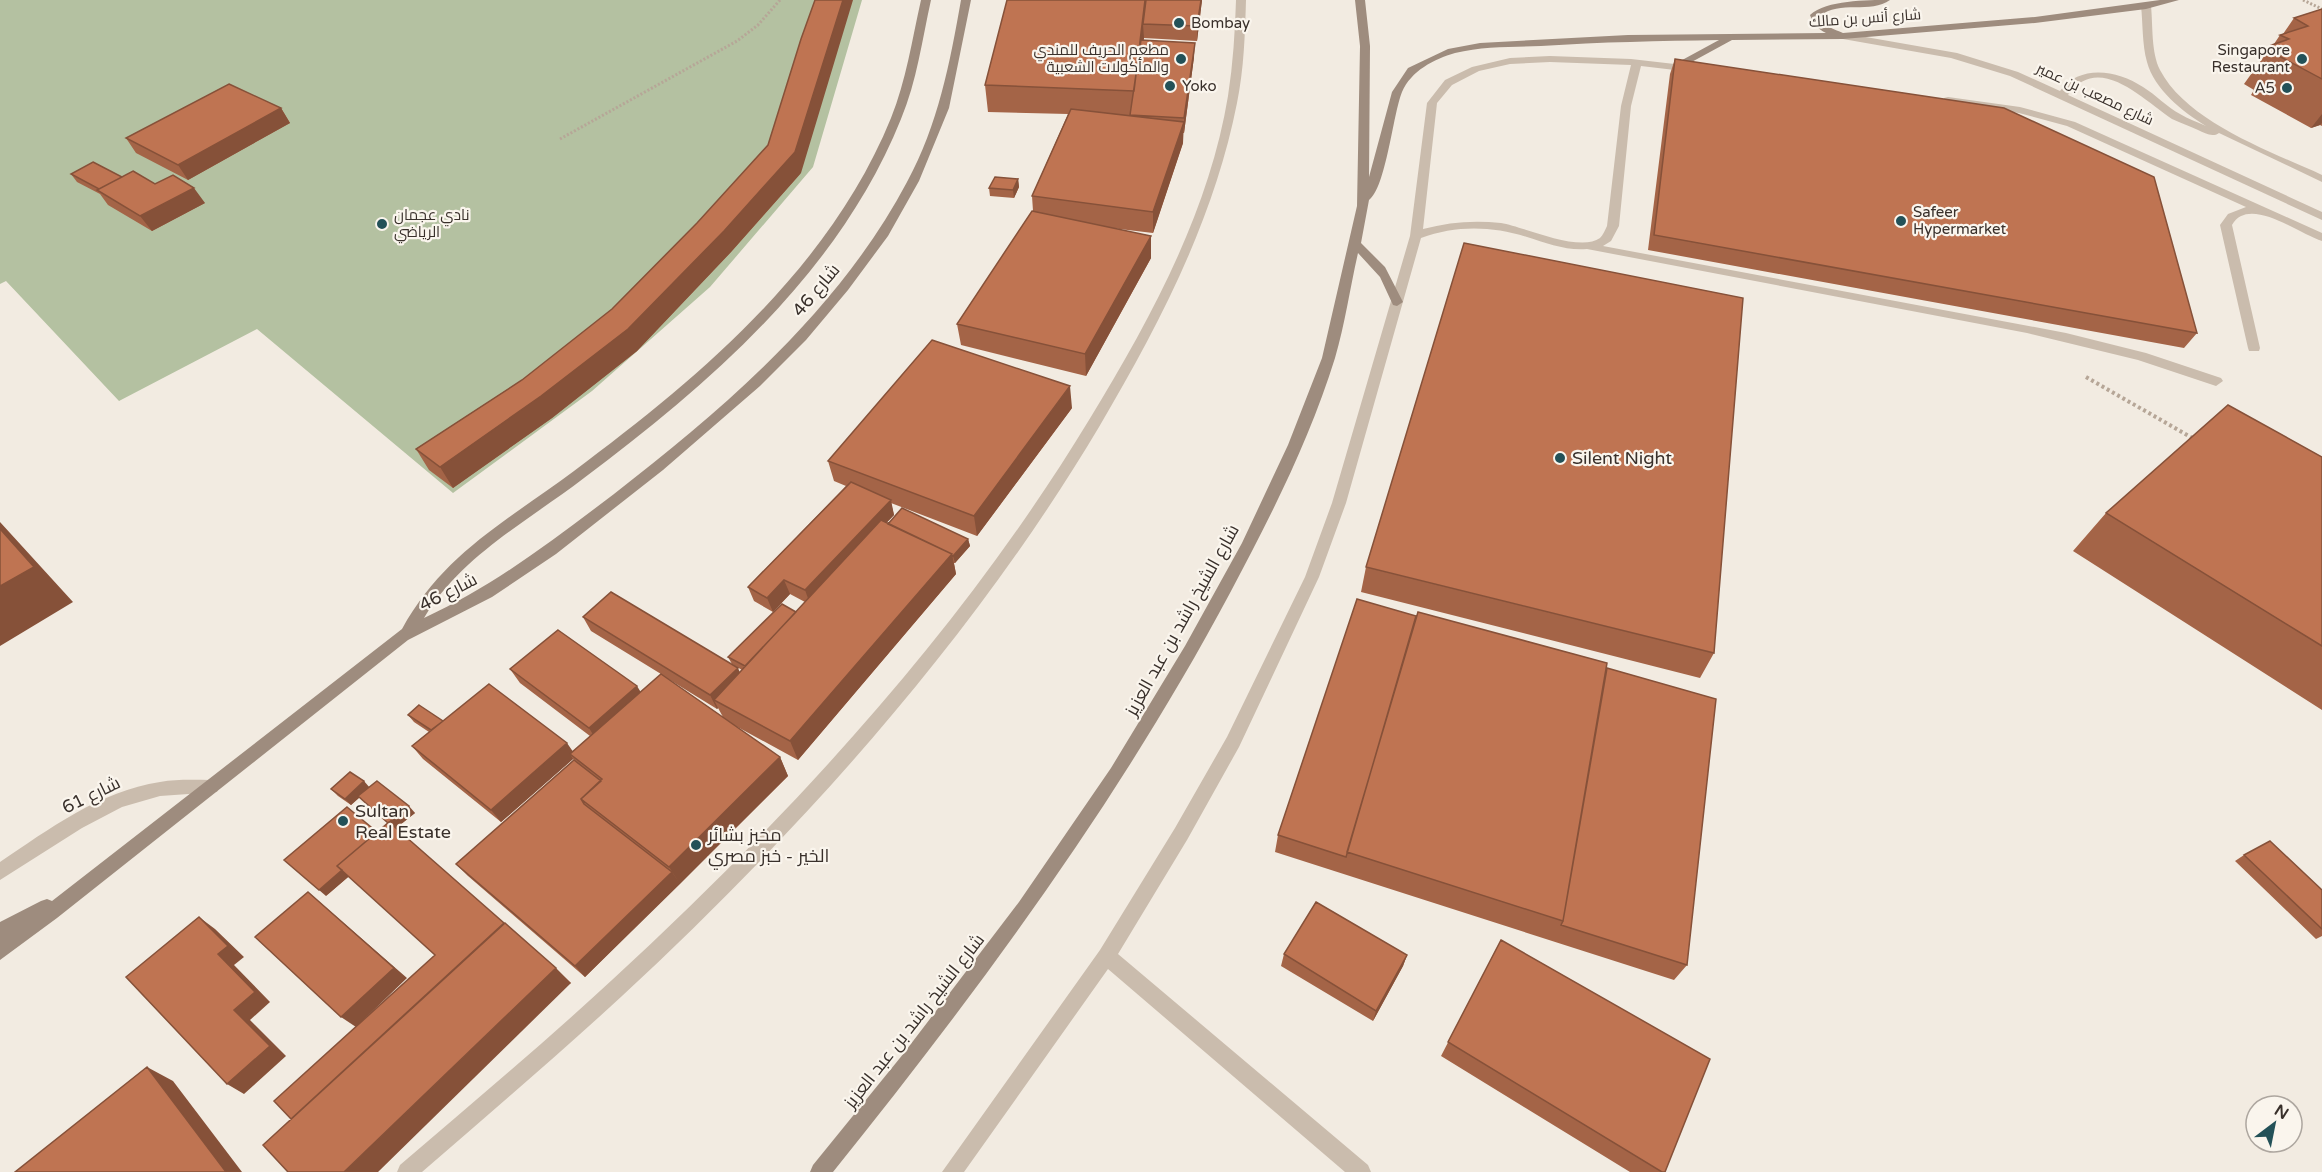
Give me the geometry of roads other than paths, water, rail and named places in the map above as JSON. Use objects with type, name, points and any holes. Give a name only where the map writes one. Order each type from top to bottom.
[{"type":"main road","name":"شارع 46","points":[[408,632],[424,604],[446,576],[473,552],[579,475],[646,422],[753,327],[794,282],[829,238],[880,156],[908,83],[926,0]]},
{"type":"main road","name":"شارع 46","points":[[408,632],[476,599],[540,558],[693,438],[749,389],[804,333],[838,294],[873,246],[902,201],[924,158],[949,90],[966,0]]},
{"type":"main road","name":"شارع الشيخ راشد بن عبد العزيز","points":[[820,1172],[911,1060],[1025,908],[1117,773],[1191,651],[1249,543],[1295,445],[1328,358],[1364,206],[1365,46],[1360,0]]},
{"type":"main road","points":[[1843,36],[1821,27],[1816,21],[1815,15],[1818,10],[1824,6],[1859,5],[1885,0]]},
{"type":"main road","name":"شارع أنس بن مالك","points":[[1364,206],[1376,174],[1396,92],[1412,70],[1452,51],[1480,46],[1628,38],[1843,36],[2035,20],[2146,6],[2174,0]]},
{"type":"main road","points":[[1677,67],[1731,38]]},
{"type":"main road","points":[[1356,245],[1383,271],[1392,286],[1397,302]]},
{"type":"main road","points":[[0,951],[82,890],[408,632]]},
{"type":"main road","points":[[0,931],[82,890]]},
{"type":"street","points":[[407,1172],[616,988],[733,876],[819,787],[899,695],[1018,543],[1065,474],[1144,338],[1176,272],[1201,212],[1222,148],[1235,88],[1242,35],[1241,0]]},
{"type":"street","name":"شارع مصعب بن عمير","points":[[2146,6],[2150,57],[2162,82],[2192,111],[2240,140],[2321,178]]},
{"type":"street","name":"شارع مصعب بن عمير","points":[[1843,36],[1953,55],[2014,74],[2318,214]]},
{"type":"street","points":[[952,1172],[1106,956],[1181,834],[1233,742],[1308,586],[1339,503],[1416,236],[1432,103],[1436,91],[1456,75],[1482,67],[1532,58],[1637,63],[1700,70]]},
{"type":"street","points":[[1591,247],[1608,238],[1612,232],[1626,106],[1637,63]]},
{"type":"street","points":[[2062,96],[2070,85],[2085,76],[2115,78],[2140,89],[2165,109],[2191,124],[2240,140]]},
{"type":"street","points":[[1931,98],[2020,110],[2062,122],[2322,237]]},
{"type":"street","points":[[2254,348],[2226,225],[2229,218],[2237,212],[2265,210]]},
{"type":"street","points":[[2318,214],[2322,223]]},
{"type":"street","points":[[1416,236],[1449,226],[1504,227],[1569,246],[1591,247],[1988,321],[2168,362],[2216,381]]},
{"type":"street","name":"شارع 61","points":[[0,872],[73,824],[111,805],[159,789],[211,788]]},
{"type":"street","points":[[1106,956],[1361,1172]]},
{"type":"place","name":"Bombay","points":[[1179,23]]},
{"type":"place","name":"مطعم الحريف للمندي والمأكولات الشعبية","points":[[1181,59]]},
{"type":"place","name":"Singapore Restaurant","points":[[2302,59]]},
{"type":"place","name":"Yoko","points":[[1170,86]]},
{"type":"place","name":"A5","points":[[2287,88]]},
{"type":"place","name":"Safeer Hypermarket","points":[[1901,221]]},
{"type":"place","name":"نادي عجمان الرياضي","points":[[382,224]]},
{"type":"place","name":"Silent Night","points":[[1560,458]]},
{"type":"place","name":"Sultan Real Estate","points":[[343,821]]},
{"type":"place","name":"مخبز بشائر الخير - خبز مصري","points":[[696,845]]}]
